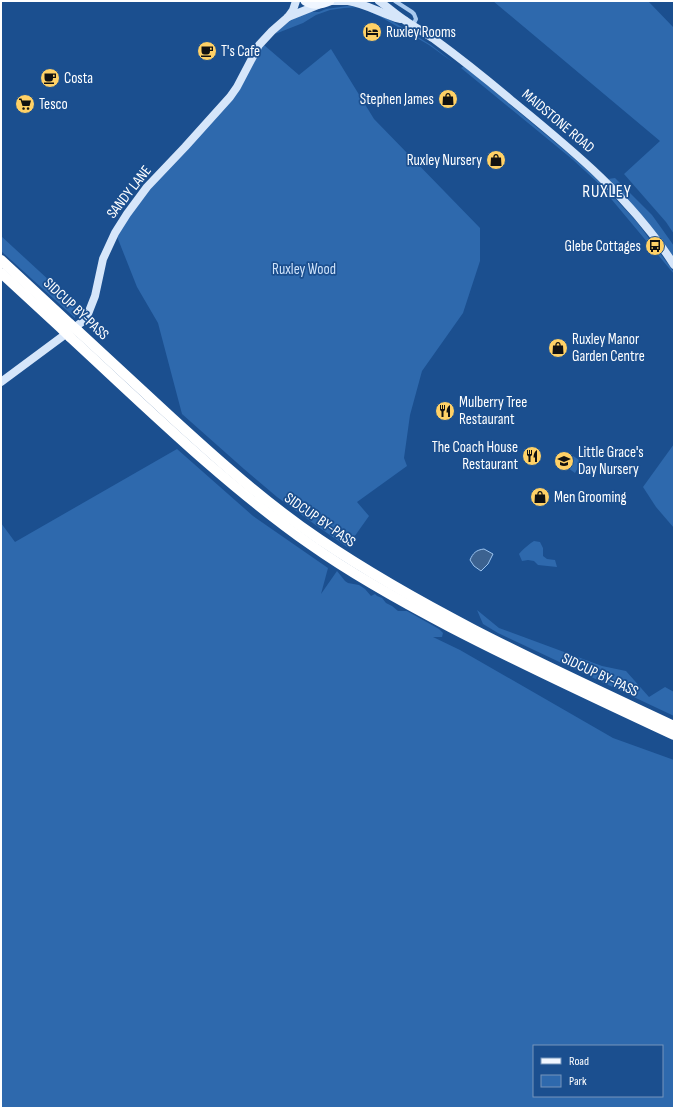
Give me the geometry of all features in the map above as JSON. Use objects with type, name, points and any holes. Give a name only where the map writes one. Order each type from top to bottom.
[{"type":"highway","name":"SIDCUP BY-PASS","points":[[1,260],[70,330],[204,460],[262,509],[318,550],[364,580],[505,656],[674,735]]},
{"type":"highway","name":"SIDCUP BY-PASS","points":[[1,273],[70,330],[268,502],[318,538],[369,572],[507,647],[674,726]]},
{"type":"main road","points":[[305,1],[318,5],[330,1]]},
{"type":"street","name":"SANDY LANE","points":[[1,382],[86,319],[95,296],[104,259],[115,233],[127,214],[147,187],[222,107],[237,87],[259,45],[288,17],[293,10],[296,1]]},
{"type":"street","name":"MAIDSTONE ROAD","points":[[330,1],[358,2],[387,15],[405,20]]},
{"type":"street","name":"MAIDSTONE ROAD","points":[[379,1],[477,71],[577,154],[603,179],[644,224],[674,265]]},
{"type":"street","points":[[395,1],[414,14],[416,19],[413,25]]},
{"type":"street","name":"SANDY LANE","points":[[288,17],[318,5]]},
{"type":"green space","points":[[493,1],[648,1],[674,28],[674,234],[666,222],[624,174],[660,141]]},
{"type":"green space","points":[[347,6],[359,7],[330,10],[275,34],[287,22],[305,12],[319,12],[326,9]]},
{"type":"green space","points":[[359,7],[392,21],[431,45],[454,63],[429,45],[379,16]]},
{"type":"green space","name":"Ruxley Wood","points":[[264,45],[299,75],[331,49],[374,119],[480,228],[480,261],[463,313],[422,371],[410,415],[404,458],[407,466],[357,502],[369,516],[347,547],[277,497],[182,414],[158,323],[137,287],[116,234],[147,188],[222,108],[251,62]]},
{"type":"green space","points":[[464,66],[594,176],[636,221],[674,274],[597,182],[572,159],[461,68]]},
{"type":"green space","points":[[615,178],[652,215],[674,246],[674,259],[645,219],[608,179]]},
{"type":"green space","points":[[1,236],[76,305],[75,318],[1,251]]},
{"type":"green space","points":[[674,444],[674,528],[656,507],[643,487]]},
{"type":"green space","points":[[177,449],[253,516],[328,568],[321,594],[337,571],[348,583],[359,585],[371,596],[375,594],[398,611],[407,611],[439,629],[443,633],[442,637],[433,637],[460,650],[613,738],[674,760],[674,1108],[1,1108],[1,523],[15,542]]},
{"type":"green space","points":[[573,456],[578,459],[580,464],[575,473],[568,468],[566,471],[564,470]]},
{"type":"green space","points":[[534,541],[540,542],[543,548],[543,556],[547,559],[555,560],[557,567],[538,565],[534,561],[522,561],[519,554]]},
{"type":"green space","points":[[477,610],[499,628],[602,666],[626,671],[649,697],[665,687],[674,692],[674,716],[498,633],[483,624]]},
{"type":"shaded area","points":[[484,549],[493,554],[488,564],[481,571],[474,566],[470,560],[475,552]]},
{"type":"place","name":"Ruxley Rooms","points":[[372,32]]},
{"type":"place","name":"T's Cafe","points":[[207,51]]},
{"type":"place","name":"Costa","points":[[50,78]]},
{"type":"place","name":"Stephen James","points":[[448,99]]},
{"type":"place","name":"Tesco","points":[[25,104]]},
{"type":"place","name":"Ruxley Nursery","points":[[496,160]]},
{"type":"place","name":"Glebe Cottages","points":[[655,246]]},
{"type":"place","name":"Ruxley Manor Garden Centre","points":[[558,348]]},
{"type":"place","name":"Mulberry Tree Restaurant","points":[[445,411]]},
{"type":"place","name":"The Coach House Restaurant","points":[[532,456]]},
{"type":"place","name":"Little Grace's Day Nursery","points":[[564,461]]},
{"type":"place","name":"Men Grooming","points":[[540,497]]},
{"type":"district","name":"RUXLEY","points":[[607,192]]}]
